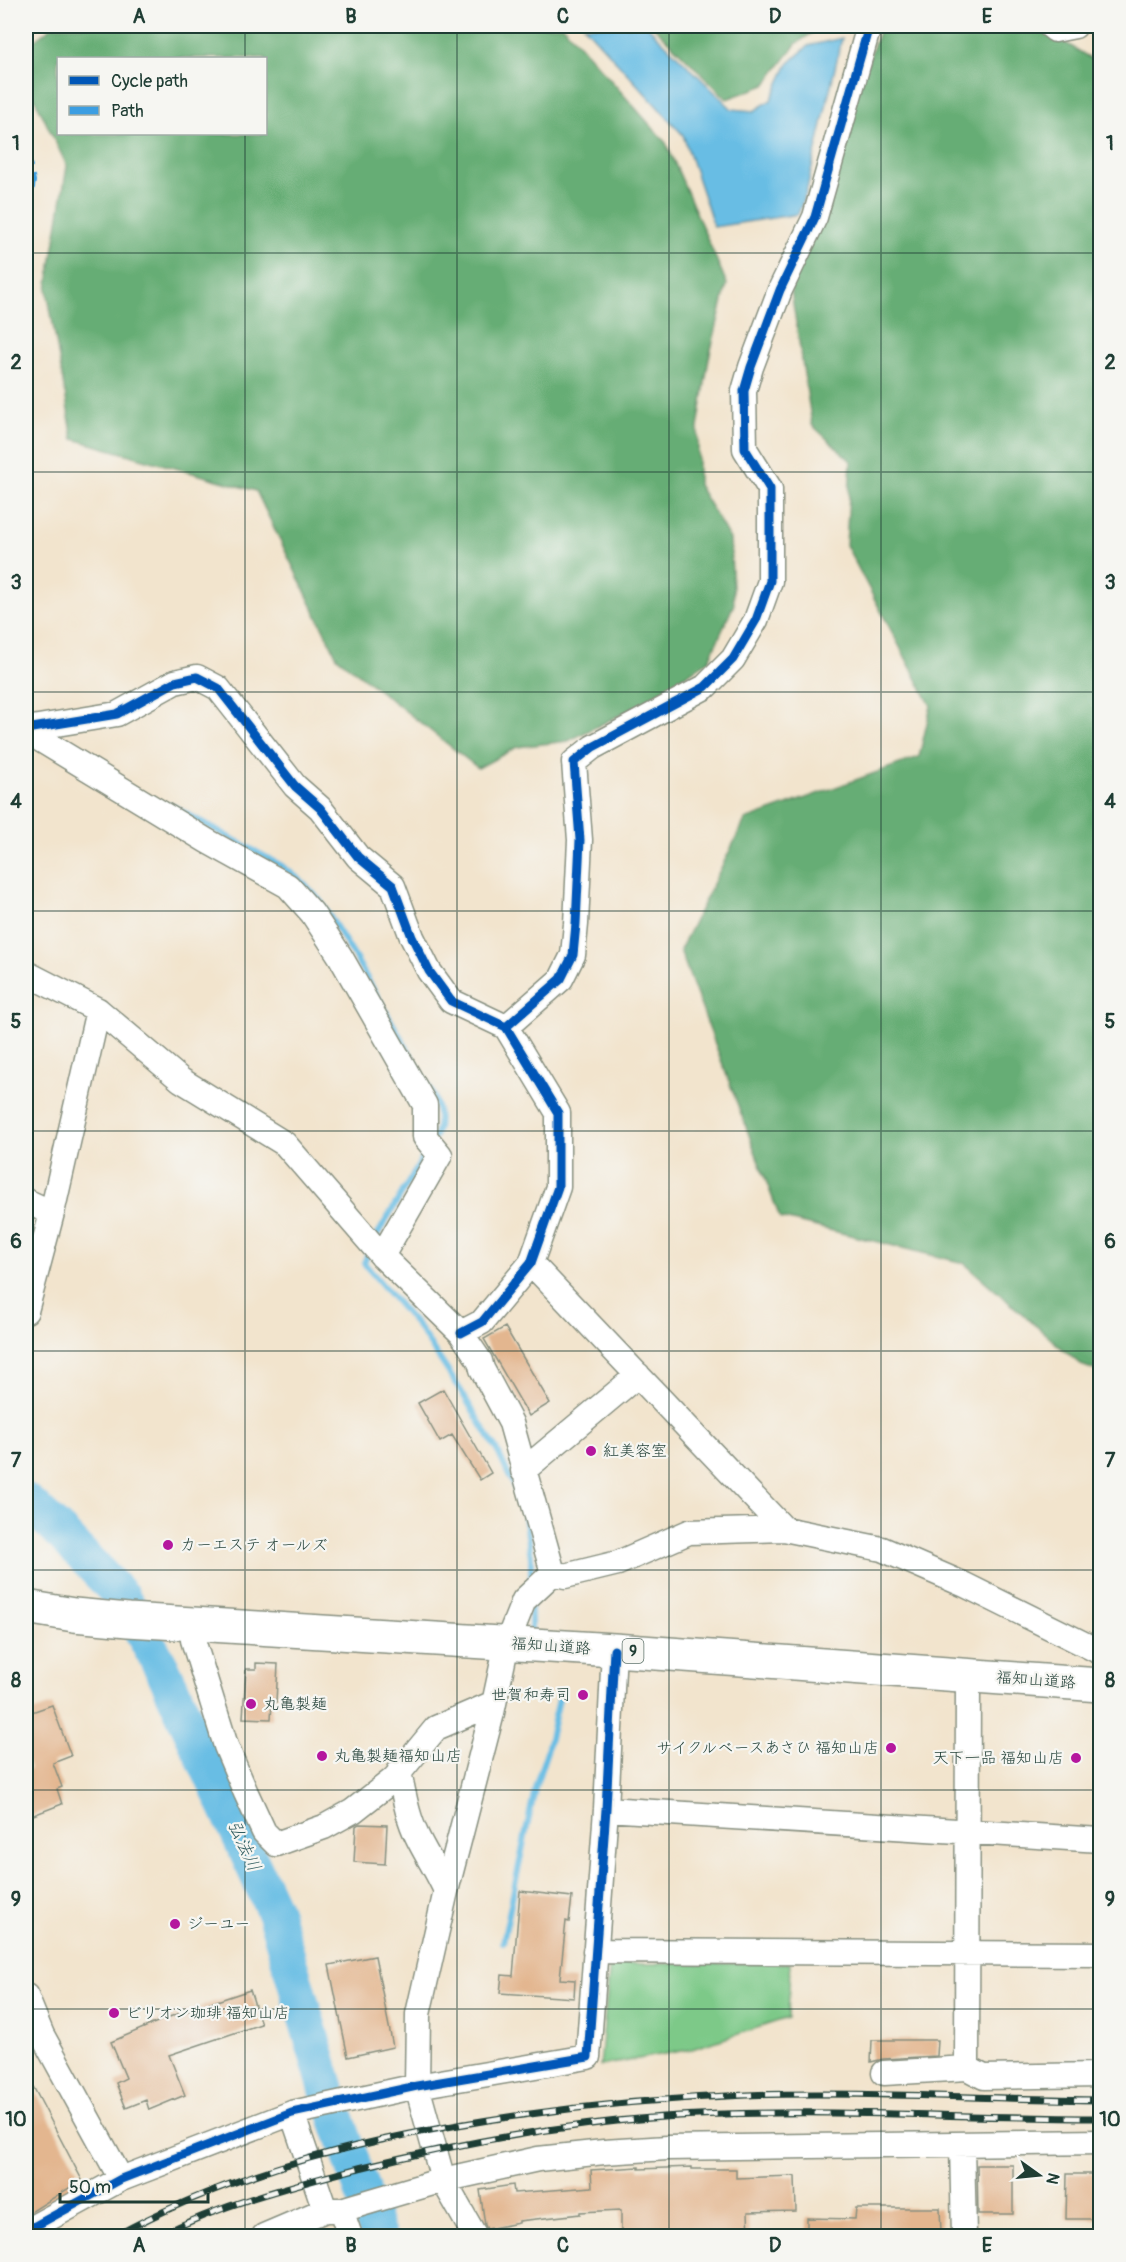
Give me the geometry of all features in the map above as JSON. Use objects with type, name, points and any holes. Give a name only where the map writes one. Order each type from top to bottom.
[{"type":"highway","name":"福知山道路","points":[[26,1607],[74,1615],[128,1620],[614,1650],[1101,1685]]},
{"type":"highway","name":"福知山道路","points":[[26,1628],[74,1615]]},
{"type":"street","points":[[507,1027],[561,979],[573,955],[580,840],[574,762],[593,747],[705,687],[733,659],[756,620],[770,581],[770,489],[745,449],[744,391],[780,290],[815,217],[869,26]]},
{"type":"street","points":[[1050,26],[1055,30],[1075,26]]},
{"type":"street","points":[[26,730],[117,714],[175,682],[186,679],[197,677],[218,688],[295,786],[320,808],[358,857],[393,886],[412,937],[429,971],[451,1001],[507,1027],[558,1113],[558,1187],[531,1263],[482,1322],[461,1333]]},
{"type":"street","points":[[26,730],[207,841],[288,886],[312,913],[340,956],[425,1106],[432,1146],[382,1256]]},
{"type":"street","points":[[26,973],[98,1010],[181,1080],[285,1144],[382,1256],[461,1333],[480,1361],[511,1423],[553,1574]]},
{"type":"street","points":[[26,1311],[52,1214],[98,1010]]},
{"type":"street","points":[[26,1202],[52,1214]]},
{"type":"street","points":[[531,1263],[784,1529]]},
{"type":"street","points":[[523,1471],[638,1375]]},
{"type":"street","points":[[553,1574],[565,1576],[618,1563],[689,1532],[784,1529],[882,1549],[965,1585],[1101,1652]]},
{"type":"street","points":[[475,2236],[443,2180],[417,2086],[418,2014],[507,1643],[524,1600],[553,1574]]},
{"type":"street","points":[[180,1622],[193,1640],[226,1746],[246,1793],[264,1832],[276,1844],[324,1827],[353,1811],[399,1772],[436,1728],[494,1703]]},
{"type":"street","points":[[26,2232],[121,2178],[292,2113],[417,2086],[588,2057],[606,1809],[614,1650]]},
{"type":"street","points":[[967,2068],[968,1674]]},
{"type":"street","points":[[399,1772],[407,1810],[417,1837],[438,1872],[446,1891]]},
{"type":"street","points":[[606,1809],[1101,1840]]},
{"type":"street","points":[[595,1951],[1101,1954]]},
{"type":"street","points":[[26,1996],[42,2035],[121,2178]]},
{"type":"street","points":[[884,2073],[967,2068],[984,2077],[1101,2075]]},
{"type":"street","points":[[292,2113],[333,2210],[350,2236]]},
{"type":"street","points":[[264,2236],[333,2210],[443,2180],[538,2159],[667,2148],[1101,2142]]},
{"type":"street","points":[[962,2145],[964,2236]]},
{"type":"green space","points":[[53,26],[563,26],[666,143],[727,284],[709,358],[698,428],[698,485],[730,539],[734,604],[709,660],[642,704],[568,741],[517,747],[478,768],[337,657],[256,491],[73,439],[47,290],[67,166],[26,81],[26,47]]},
{"type":"green space","points":[[653,26],[822,26],[796,44],[765,85],[727,99]]},
{"type":"green space","points":[[881,26],[1038,26],[1100,64],[1100,1372],[1081,1365],[964,1263],[780,1218],[680,950],[745,820],[919,757],[931,706],[846,545],[851,461],[812,425],[789,278]]},
{"type":"green space","points":[[790,1963],[788,2018],[692,2049],[600,2066],[610,1964]]},
{"type":"water","points":[[584,26],[647,26],[732,109],[754,111],[771,100],[788,64],[808,46],[842,38],[806,193],[798,214],[714,227],[683,135]]},
{"type":"building","points":[[505,1327],[550,1403],[529,1416],[484,1339]]},
{"type":"building","points":[[443,1389],[491,1473],[480,1480],[452,1435],[440,1442],[418,1403]]},
{"type":"building","points":[[256,1663],[278,1664],[276,1702],[272,1702],[271,1719],[243,1718],[246,1669],[256,1669]]},
{"type":"building","points":[[52,1705],[71,1756],[53,1763],[62,1787],[57,1789],[62,1804],[26,1818],[26,1770],[30,1769],[26,1756],[26,1714]]},
{"type":"building","points":[[359,1824],[387,1825],[385,1864],[354,1862],[356,1826]]},
{"type":"building","points":[[520,1891],[572,1897],[569,1922],[566,1921],[560,1979],[575,1980],[574,1998],[500,1993],[502,1975],[513,1976]]},
{"type":"building","points":[[375,1956],[393,2047],[348,2057],[329,1965]]},
{"type":"building","points":[[250,1990],[261,2024],[169,2055],[185,2095],[149,2110],[146,2100],[126,2108],[116,2083],[126,2078],[111,2042],[169,2017]]},
{"type":"building","points":[[872,2040],[938,2040],[937,2056],[883,2059],[871,2062]]},
{"type":"building","points":[[26,2073],[82,2180],[26,2215]]},
{"type":"building","points":[[977,2165],[1013,2165],[1013,2214],[978,2214]]},
{"type":"building","points":[[639,2167],[639,2169],[692,2167],[692,2169],[736,2169],[736,2178],[795,2176],[796,2211],[748,2212],[749,2236],[621,2236],[621,2210],[580,2212],[580,2214],[519,2221],[519,2223],[487,2229],[485,2225],[480,2190],[513,2185],[514,2193],[592,2187],[591,2170]]},
{"type":"building","points":[[1067,2174],[1101,2174],[1101,2219],[1066,2219]]},
{"type":"building","points":[[856,2208],[940,2208],[941,2233],[898,2234],[898,2236],[807,2236],[807,2218],[855,2219]]},
{"type":"waterway","points":[[170,805],[282,866],[304,883],[321,902],[434,1096],[439,1122],[434,1138]]},
{"type":"waterway","points":[[375,1239],[428,1149]]},
{"type":"waterway","points":[[369,1251],[364,1263],[421,1331],[499,1454],[524,1508],[531,1557],[531,1583]]},
{"type":"waterway","name":"弘法川","points":[[26,1501],[60,1532],[123,1598],[164,1672],[274,1911],[328,2093],[378,2236]]},
{"type":"waterway","points":[[531,1608],[531,1632]]},
{"type":"waterway","points":[[503,1942],[536,1784],[547,1751],[560,1695]]},
{"type":"railway","points":[[115,2236],[210,2191],[260,2173],[360,2145],[515,2116],[631,2102],[747,2095],[879,2095],[1100,2100]]},
{"type":"railway","points":[[159,2236],[232,2205],[359,2168],[471,2143],[625,2120],[772,2113],[1100,2118]]},
{"type":"marked path","points":[[26,153],[32,181],[26,216]]},
{"type":"cycle path","points":[[506,1027],[561,979],[573,955],[580,840],[574,762],[593,747],[705,687],[733,659],[756,620],[770,581],[770,489],[745,449],[744,391],[780,290],[815,217],[869,26]]},
{"type":"cycle path","points":[[26,729],[117,714],[175,682],[197,677],[218,688],[295,786],[320,808],[358,857],[393,886],[412,937],[429,971],[451,1001],[506,1027],[558,1113],[558,1187],[531,1263],[482,1322],[461,1333]]},
{"type":"cycle path","points":[[26,2231],[121,2179],[292,2113],[417,2086],[588,2057],[606,1809],[614,1650]]},
{"type":"place","name":"紅美容室","points":[[591,1451]]},
{"type":"place","name":"カーエステ オールズ","points":[[168,1545]]},
{"type":"place","name":"世賀和寿司","points":[[583,1695]]},
{"type":"place","name":"丸亀製麺","points":[[251,1704]]},
{"type":"place","name":"サイクルベースあさひ 福知山店","points":[[891,1748]]},
{"type":"place","name":"丸亀製麺福知山店","points":[[322,1756]]},
{"type":"place","name":"天下一品 福知山店","points":[[1076,1758]]},
{"type":"place","name":"ジーユー","points":[[175,1924]]},
{"type":"place","name":"ビリオン珈琲 福知山店","points":[[114,2013]]}]
